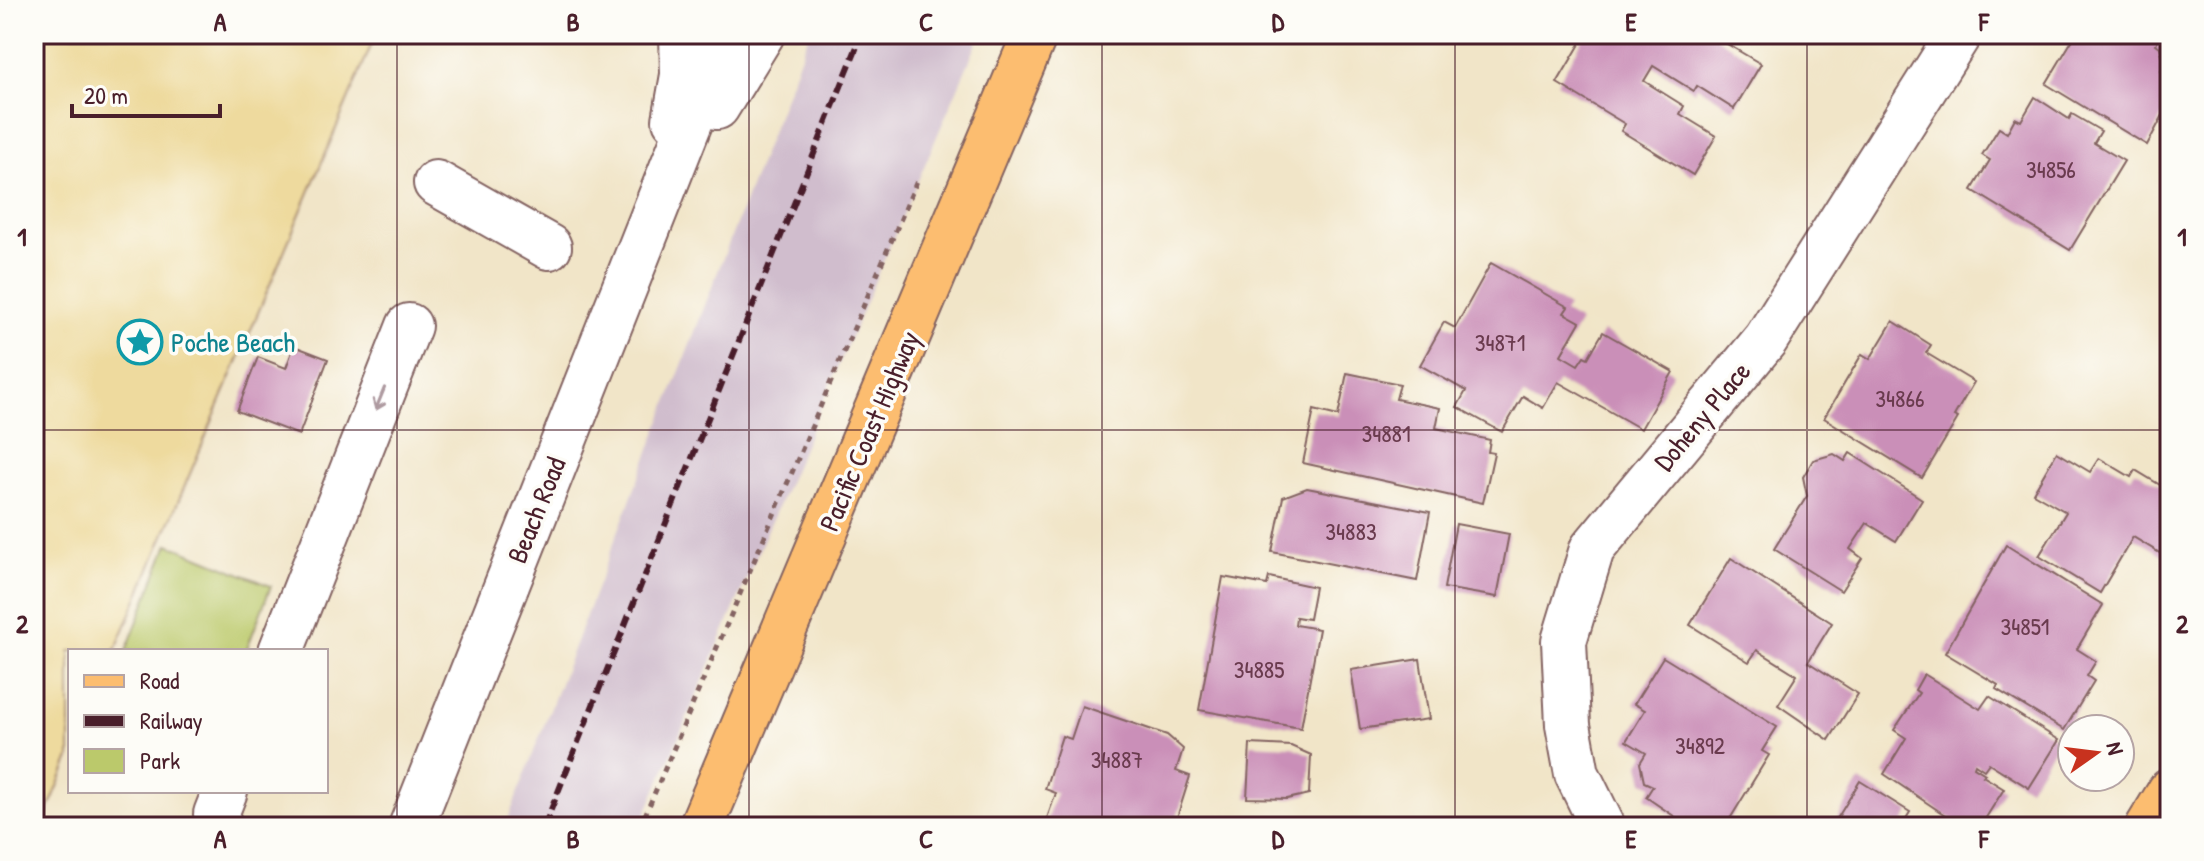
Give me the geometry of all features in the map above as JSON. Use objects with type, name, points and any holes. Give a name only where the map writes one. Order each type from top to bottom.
[{"type":"main road","name":"Pacific Coast Highway","points":[[701,827],[1035,34]]},
{"type":"main road","points":[[2148,827],[2170,791]]},
{"type":"street","name":"Beach Road","points":[[411,827],[725,34]]},
{"type":"street","name":"Beach Road","points":[[662,194],[762,34]]},
{"type":"street","name":"Doheny Place","points":[[1603,827],[1577,774],[1566,697],[1564,641],[1592,549],[1766,339],[1959,34]]},
{"type":"street","points":[[662,194],[682,55]]},
{"type":"street","points":[[436,183],[549,247]]},
{"type":"street","points":[[282,649],[409,326]]},
{"type":"path","points":[[640,827],[920,175]]},
{"type":"shaded area","points":[[809,34],[981,34],[640,827],[505,827]]},
{"type":"green space","points":[[168,544],[271,586],[247,649],[127,649]]},
{"type":"sand","name":"Poche Beach","points":[[34,34],[376,34],[116,649],[68,649],[68,763],[41,827],[34,827]]},
{"type":"building","points":[[1586,34],[1710,34],[1761,64],[1734,109],[1697,86],[1694,91],[1653,66],[1644,81],[1684,106],[1680,114],[1716,136],[1693,175],[1621,131],[1625,124],[1557,83]]},
{"type":"building","points":[[2076,34],[2161,34],[2156,44],[2160,47],[2165,65],[2161,71],[2170,76],[2170,102],[2147,145],[2046,84]]},
{"type":"building","points":[[2035,97],[2069,119],[2072,114],[2101,131],[2094,143],[2124,161],[2070,250],[1972,190],[1990,160],[1982,155],[1999,128],[2007,133],[2015,118],[2021,121]]},
{"type":"building","points":[[1491,263],[1568,307],[1564,313],[1580,322],[1561,355],[1578,365],[1584,356],[1588,358],[1603,332],[1673,372],[1641,429],[1558,382],[1543,408],[1523,396],[1502,432],[1457,407],[1466,391],[1420,365],[1444,322],[1455,328]]},
{"type":"building","points":[[1893,321],[1931,345],[1926,353],[1974,382],[1954,416],[1958,418],[1922,478],[1824,418],[1862,354],[1870,359]]},
{"type":"building","points":[[294,346],[328,359],[299,435],[237,411],[258,357],[286,368]]},
{"type":"building","points":[[1347,373],[1400,384],[1396,399],[1440,408],[1436,428],[1490,440],[1488,452],[1494,453],[1483,503],[1303,463],[1314,410],[1338,416]]},
{"type":"building","points":[[2057,452],[2090,472],[2099,458],[2131,477],[2135,470],[2170,491],[2168,558],[2133,537],[2100,593],[2039,556],[2066,512],[2033,493]]},
{"type":"building","points":[[1850,453],[1922,499],[1896,541],[1867,523],[1850,549],[1862,558],[1841,591],[1774,549],[1807,496],[1803,477],[1813,460],[1834,454],[1845,461]]},
{"type":"building","points":[[1307,488],[1430,512],[1417,581],[1272,552],[1283,497]]},
{"type":"building","points":[[1456,524],[1509,534],[1497,597],[1444,588]]},
{"type":"building","points":[[2006,545],[2103,605],[2077,649],[2096,661],[2087,676],[2094,681],[2074,713],[2056,713],[2056,725],[1945,653]]},
{"type":"building","points":[[1731,558],[1832,623],[1808,662],[1858,694],[1829,740],[1778,705],[1797,675],[1757,650],[1749,662],[1690,625]]},
{"type":"building","points":[[1223,577],[1267,585],[1269,577],[1315,587],[1309,619],[1296,617],[1295,625],[1319,629],[1301,728],[1199,710]]},
{"type":"building","points":[[1663,657],[1777,727],[1762,751],[1769,755],[1725,827],[1690,827],[1646,797],[1653,786],[1644,782],[1640,763],[1646,753],[1626,741],[1645,710],[1634,704]]},
{"type":"building","points":[[1420,659],[1429,719],[1360,729],[1351,670]]},
{"type":"building","points":[[1924,674],[1980,709],[1989,696],[2056,738],[2056,745],[2029,788],[1989,763],[1984,770],[1975,764],[1974,767],[1985,774],[1983,776],[2004,789],[1980,827],[1963,827],[1884,774],[1906,738],[1894,730],[1919,693],[1915,690]]},
{"type":"building","points":[[1082,706],[1167,735],[1183,749],[1176,771],[1190,776],[1174,827],[1159,822],[1157,827],[1063,827],[1046,821],[1056,793],[1045,789],[1062,736],[1071,739]]},
{"type":"building","points":[[1250,744],[1291,746],[1311,755],[1309,794],[1287,799],[1247,798]]},
{"type":"building","points":[[1860,781],[1910,812],[1901,827],[1832,827]]},
{"type":"railway","points":[[544,827],[862,34]]},
{"type":"place","name":"Poche Beach","points":[[140,342]]}]
